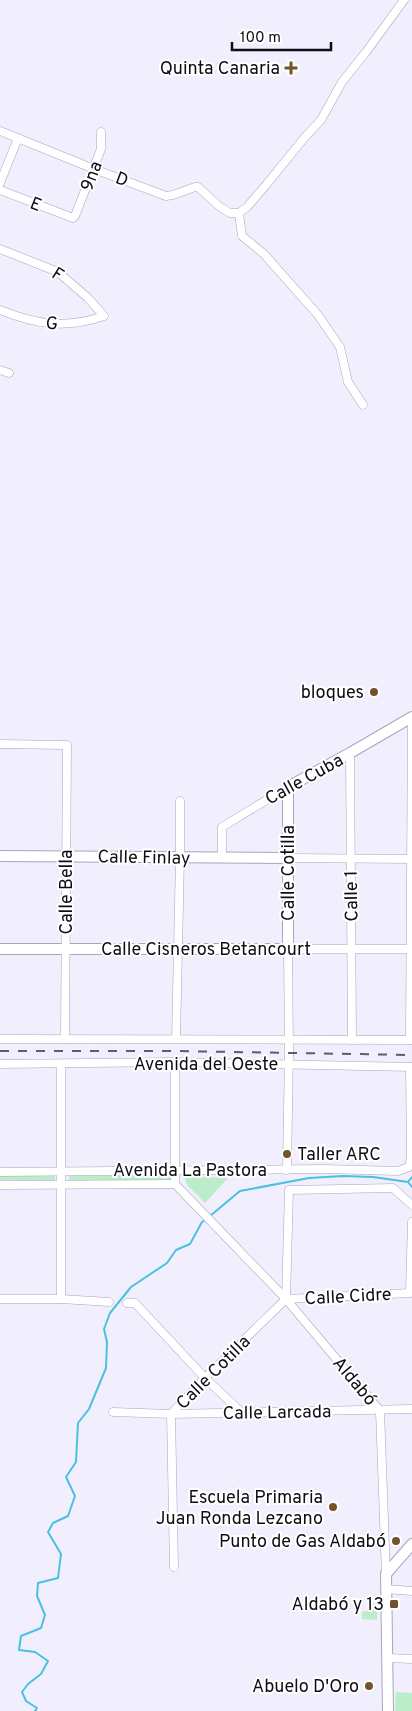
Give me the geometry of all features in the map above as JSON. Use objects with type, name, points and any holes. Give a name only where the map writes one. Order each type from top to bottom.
[{"type":"street","points":[[364,405],[348,382],[340,347],[318,315],[292,284],[264,254],[242,236],[238,213],[247,207],[320,120],[342,82],[404,0]]},
{"type":"street","name":"D","points":[[0,131],[166,196],[198,187],[225,211],[238,213]]},
{"type":"street","name":"9na","points":[[72,218],[75,216],[101,149],[101,132]]},
{"type":"street","points":[[0,182],[18,138]]},
{"type":"street","name":"E","points":[[0,190],[72,218]]},
{"type":"street","name":"F","points":[[0,249],[58,272],[88,298],[104,316]]},
{"type":"street","name":"G","points":[[0,310],[30,320],[58,324],[74,324],[104,316]]},
{"type":"street","points":[[0,370],[9,374]]},
{"type":"street","points":[[411,1040],[412,717]]},
{"type":"street","name":"Calle Cuba","points":[[222,858],[222,827],[288,787],[412,717]]},
{"type":"street","name":"Calle Bella","points":[[0,744],[67,745],[65,1039]]},
{"type":"street","name":"Calle 1","points":[[350,753],[352,1040]]},
{"type":"street","name":"Calle Cotilla","points":[[287,1170],[289,1064],[288,787]]},
{"type":"street","points":[[176,1039],[180,801]]},
{"type":"street","name":"Calle Finlay","points":[[0,856],[288,858]]},
{"type":"street","points":[[288,858],[411,859]]},
{"type":"street","name":"Calle Cisneros Betancourt","points":[[0,949],[410,949]]},
{"type":"street","name":"Avenida del Oeste","points":[[0,1039],[411,1040]]},
{"type":"street","points":[[175,1062],[176,1184]]},
{"type":"street","name":"Avenida del Oeste","points":[[0,1064],[175,1062],[411,1067]]},
{"type":"street","points":[[61,1064],[61,1299]]},
{"type":"street","name":"Avenida La Pastora","points":[[0,1172],[176,1170],[398,1171],[409,1167],[411,1158],[411,1067]]},
{"type":"street","name":"Avenida La Pastora","points":[[0,1184],[176,1184]]},
{"type":"street","name":"Aldabó","points":[[176,1184],[286,1299],[380,1411],[386,1574],[388,1711]]},
{"type":"street","name":"Avenida La Pastora","points":[[286,1299],[288,1190],[393,1188],[412,1204]]},
{"type":"street","name":"Calle Cidre","points":[[286,1299],[410,1293],[412,1222]]},
{"type":"street","points":[[0,1299],[61,1299],[109,1302]]},
{"type":"street","name":"Calle Cotilla","points":[[174,1567],[171,1414],[286,1299]]},
{"type":"street","points":[[127,1303],[135,1303],[205,1378],[241,1412]]},
{"type":"street","name":"Calle Larcada","points":[[113,1412],[171,1414],[412,1409]]},
{"type":"street","points":[[386,1574],[412,1544]]},
{"type":"street","points":[[386,1589],[412,1590]]},
{"type":"street","points":[[387,1658],[412,1659]]},
{"type":"green space","points":[[0,1176],[55,1176],[55,1180],[0,1180]]},
{"type":"green space","points":[[69,1176],[170,1176],[171,1181],[69,1180]]},
{"type":"green space","points":[[187,1176],[228,1178],[205,1203],[187,1185],[185,1179]]},
{"type":"green space","points":[[368,1604],[378,1604],[377,1620],[362,1619],[362,1612],[367,1611]]},
{"type":"green space","points":[[396,1692],[412,1693],[412,1711],[395,1711]]},
{"type":"waterway","points":[[210,1216],[240,1191],[309,1178],[373,1177],[408,1182],[412,1187]]},
{"type":"waterway","points":[[408,1182],[412,1177]]},
{"type":"waterway","points":[[35,1711],[37,1708],[26,1701],[22,1692],[28,1684],[41,1674],[48,1661],[35,1652],[19,1650],[21,1636],[41,1628],[45,1615],[37,1596],[38,1583],[58,1578],[61,1554],[48,1532],[53,1523],[68,1516],[75,1496],[66,1477],[76,1462],[78,1423],[89,1409],[106,1368],[107,1342],[104,1329],[110,1313],[131,1287],[167,1263],[176,1250],[190,1244],[202,1222],[207,1219]]},
{"type":"railway","points":[[0,1051],[175,1051],[412,1055]]},
{"type":"place","name":"Quinta Canaria","points":[[291,68]]},
{"type":"place","name":"bloques","points":[[374,692]]},
{"type":"place","name":"Taller ARC","points":[[287,1154]]},
{"type":"place","name":"Escuela Primaria Juan Ronda Lezcano","points":[[333,1507]]},
{"type":"place","name":"Punto de Gas Aldabó","points":[[396,1541]]},
{"type":"place","name":"Aldabó y 13","points":[[394,1604]]},
{"type":"place","name":"Abuelo D'Oro","points":[[369,1686]]}]
